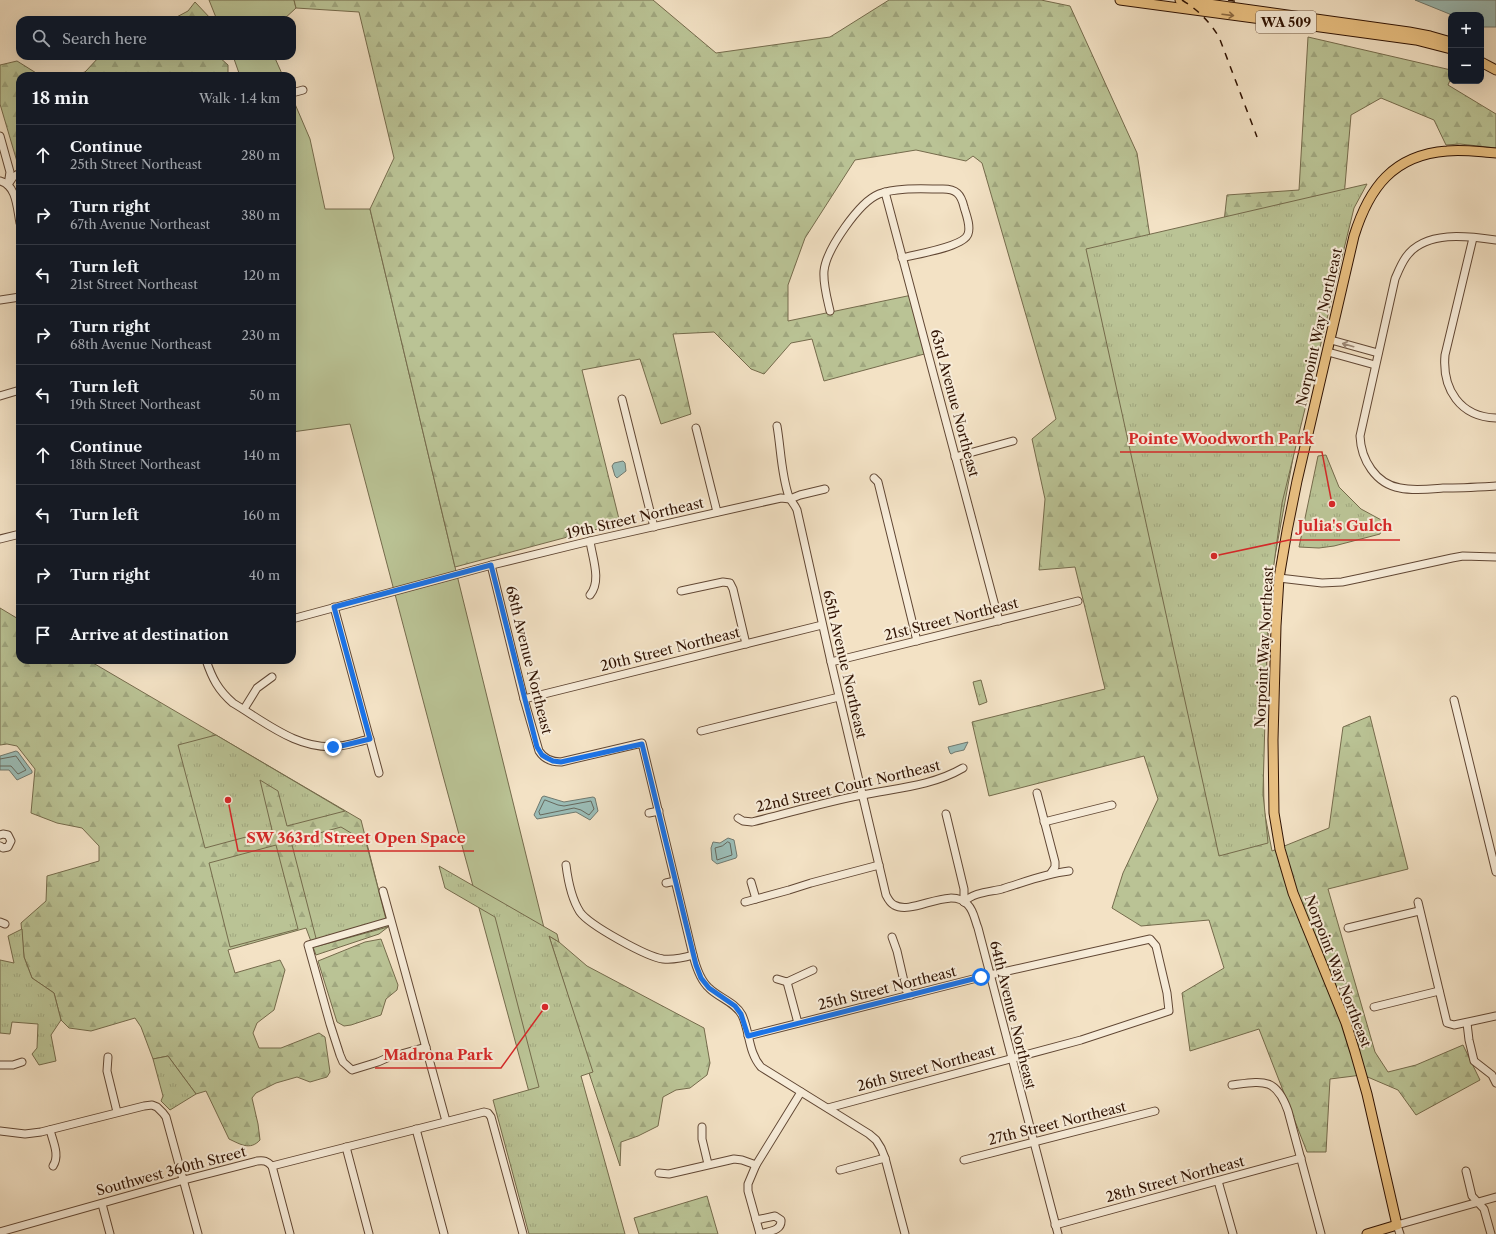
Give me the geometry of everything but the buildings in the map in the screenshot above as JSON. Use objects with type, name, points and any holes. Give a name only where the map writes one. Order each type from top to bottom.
[{"type":"main road","name":"WA 509","points":[[1120,0],[1416,40],[1448,47]]},
{"type":"main road","name":"WA 509","points":[[1180,0],[1409,32],[1448,41]]},
{"type":"main road","points":[[1484,57],[1496,63]]},
{"type":"main road","points":[[1484,64],[1496,70]]},
{"type":"main road","name":"Norpoint Way Northeast","points":[[1398,1230],[1355,1052],[1346,1024],[1293,893],[1280,849],[1274,813],[1273,740],[1276,626],[1279,578],[1297,481],[1354,236],[1361,214],[1378,185],[1396,168],[1421,156],[1447,151],[1496,153]]},
{"type":"main road","points":[[1367,1234],[1398,1230]]},
{"type":"street","points":[[296,93],[303,90]]},
{"type":"street","points":[[0,136],[10,172],[8,185]]},
{"type":"street","points":[[8,185],[13,177],[16,175]]},
{"type":"street","points":[[0,181],[8,185],[13,192],[16,205]]},
{"type":"street","points":[[830,311],[824,275],[826,259],[861,207],[874,196],[890,190],[954,190],[962,200],[969,228],[966,237],[958,243],[902,258]]},
{"type":"street","name":"63rd Avenue Northeast","points":[[885,192],[999,621]]},
{"type":"street","points":[[1496,240],[1446,237],[1434,238],[1419,246],[1407,256],[1395,279],[1360,436],[1362,451],[1367,463],[1376,475],[1388,484],[1406,489],[1496,486]]},
{"type":"street","points":[[1473,238],[1444,355],[1444,367],[1450,389],[1463,407],[1478,416],[1496,418]]},
{"type":"street","points":[[0,300],[16,298]]},
{"type":"street","points":[[1331,340],[1378,353]]},
{"type":"street","points":[[1328,352],[1375,365]]},
{"type":"street","points":[[0,396],[16,391]]},
{"type":"street","points":[[622,399],[654,526]]},
{"type":"street","name":"65th Avenue Northeast","points":[[777,426],[781,460],[790,499],[797,510],[822,625],[886,895],[895,906],[908,906],[949,898],[955,898],[964,902]]},
{"type":"street","points":[[696,428],[717,512]]},
{"type":"street","points":[[955,457],[1013,441]]},
{"type":"street","points":[[874,478],[878,482],[917,641]]},
{"type":"street","name":"19th Street Northeast","points":[[296,618],[451,575],[590,541],[781,498],[790,499],[800,495],[825,490]]},
{"type":"street","points":[[0,539],[16,535]]},
{"type":"street","points":[[590,541],[596,576],[593,591],[590,595]]},
{"type":"street","points":[[1279,578],[1333,582],[1361,578],[1463,556],[1496,557]]},
{"type":"street","name":"68th Avenue Northeast","points":[[491,565],[524,699],[537,747],[542,755],[553,761],[561,762],[642,744],[659,811]]},
{"type":"street","points":[[681,592],[723,582],[730,583],[733,589],[746,644]]},
{"type":"street","name":"21st Street Northeast","points":[[831,662],[1078,601]]},
{"type":"street","points":[[334,607],[379,773]]},
{"type":"street","name":"20th Street Northeast","points":[[524,699],[822,625]]},
{"type":"street","points":[[208,664],[218,688],[233,703],[290,737],[308,744],[325,747],[341,746],[370,739]]},
{"type":"street","points":[[244,709],[257,688],[272,677]]},
{"type":"street","points":[[701,730],[839,697]]},
{"type":"street","points":[[1454,700],[1494,853],[1496,872]]},
{"type":"street","name":"22nd Street Court Northeast","points":[[738,818],[743,821],[752,822],[862,795],[944,778],[963,768]]},
{"type":"street","points":[[1037,793],[1055,862],[1055,867],[1051,873]]},
{"type":"street","points":[[1044,822],[1112,805]]},
{"type":"street","points":[[649,813],[659,811],[693,955],[704,983],[716,994],[735,1006],[741,1014],[754,1058],[761,1067],[869,1134],[876,1140],[885,1158],[905,1234]]},
{"type":"street","name":"64th Avenue Northeast","points":[[946,814],[964,889],[964,902],[968,905],[974,917],[1058,1234]]},
{"type":"street","points":[[0,835],[8,834],[12,840],[8,847],[4,848],[0,846]]},
{"type":"street","points":[[566,865],[574,899],[580,912],[588,919],[622,940],[655,957],[672,959],[693,955]]},
{"type":"street","points":[[744,902],[879,865]]},
{"type":"street","points":[[964,902],[973,896],[1006,888],[1051,873],[1069,871]]},
{"type":"street","points":[[666,883],[675,881]]},
{"type":"street","points":[[751,882],[756,899]]},
{"type":"street","points":[[383,891],[446,1121]]},
{"type":"street","points":[[1418,902],[1446,1021],[1454,1025],[1496,1016]]},
{"type":"street","points":[[1348,928],[1420,911]]},
{"type":"street","points":[[390,920],[308,945],[330,1024],[343,1062],[352,1070],[426,1047]]},
{"type":"street","points":[[892,937],[897,951],[906,990],[911,995]]},
{"type":"street","name":"25th Street Northeast","points":[[748,1036],[911,995],[1150,939],[1156,946],[1170,1011]]},
{"type":"street","points":[[777,979],[787,982],[813,970]]},
{"type":"street","points":[[787,982],[798,1023]]},
{"type":"street","points":[[1374,1007],[1439,991]]},
{"type":"street","name":"26th Street Northeast","points":[[828,1108],[1081,1040],[1170,1011]]},
{"type":"street","points":[[1467,1023],[1474,1061],[1492,1075],[1496,1082]]},
{"type":"street","points":[[108,1058],[107,1071],[117,1112]]},
{"type":"street","points":[[0,1065],[13,1065],[22,1062]]},
{"type":"street","points":[[1232,1085],[1257,1082],[1270,1084],[1279,1092],[1285,1104],[1301,1158],[1321,1234]]},
{"type":"street","points":[[756,1220],[777,1216],[781,1220],[781,1225],[778,1229],[760,1234],[756,1220],[748,1191],[748,1184],[756,1165],[801,1092]]},
{"type":"street","points":[[0,1131],[33,1134],[144,1106],[152,1105],[157,1107],[166,1118],[198,1234]]},
{"type":"street","name":"27th Street Northeast","points":[[964,1160],[1155,1111]]},
{"type":"street","name":"Southwest 360th Street","points":[[0,1232],[257,1161],[263,1160],[272,1166],[484,1112],[488,1113],[491,1117],[524,1234]]},
{"type":"street","points":[[702,1126],[702,1139],[708,1164]]},
{"type":"street","points":[[416,1129],[444,1234]]},
{"type":"street","points":[[50,1130],[56,1156],[56,1162],[53,1166]]},
{"type":"street","points":[[346,1147],[369,1234]]},
{"type":"street","points":[[659,1173],[669,1174],[734,1158],[756,1165]]},
{"type":"street","points":[[840,1170],[885,1158]]},
{"type":"street","name":"28th Street Northeast","points":[[1055,1225],[1301,1158]]},
{"type":"street","points":[[272,1166],[290,1234]]},
{"type":"street","points":[[1466,1171],[1472,1196],[1484,1209],[1491,1234]]},
{"type":"street","points":[[1218,1181],[1233,1234]]},
{"type":"street","points":[[1398,1230],[1496,1197]]},
{"type":"street","points":[[102,1204],[110,1234]]},
{"type":"street","points":[[25,1225],[27,1234]]},
{"type":"green space","points":[[209,0],[294,0],[296,8],[287,16],[215,16]]},
{"type":"green space","points":[[294,0],[653,0],[716,53],[830,37],[889,0],[1041,0],[1070,6],[1137,153],[1163,321],[1213,319],[1227,195],[1299,190],[1308,37],[1448,69],[1448,85],[1496,114],[1496,148],[1460,144],[1446,145],[1434,120],[1381,98],[1351,115],[1343,209],[1297,436],[1271,578],[1263,740],[1264,810],[1272,851],[1329,828],[1343,727],[1370,716],[1408,869],[1328,889],[1375,1052],[1388,1072],[1416,1065],[1463,1045],[1480,1080],[1416,1115],[1398,1090],[1370,1078],[1362,1075],[1330,1079],[1326,1152],[1307,1152],[1259,1029],[1190,1051],[1182,993],[1224,968],[1209,920],[1141,926],[1112,908],[1123,873],[1158,799],[1144,756],[989,796],[972,722],[1105,689],[1075,567],[1039,570],[1045,499],[1032,439],[1056,419],[982,163],[973,156],[966,161],[916,150],[855,160],[805,238],[788,285],[788,321],[912,295],[928,353],[824,381],[812,339],[791,343],[764,374],[751,369],[714,332],[673,334],[691,414],[661,424],[640,359],[582,370],[620,523],[455,567],[370,209],[394,158],[359,12],[296,8]]},
{"type":"green space","points":[[195,2],[208,16],[179,16],[188,11]]},
{"type":"green space","points":[[96,60],[222,60],[228,65],[228,72],[85,72]]},
{"type":"green space","points":[[234,60],[276,60],[281,72],[239,72]]},
{"type":"green space","points":[[17,61],[35,72],[16,72],[16,158],[0,104],[0,65]]},
{"type":"green space","points":[[296,106],[310,139],[325,209],[370,209],[455,567],[582,1082],[532,1103],[442,772],[350,424],[296,431]]},
{"type":"green space","points":[[1367,184],[1354,208],[1282,503],[1268,609],[1263,793],[1268,843],[1219,856],[1086,249]]},
{"type":"green space","points":[[1326,455],[1339,487],[1361,509],[1385,522],[1380,534],[1334,546],[1319,548],[1299,547],[1318,456]]},
{"type":"green space","points":[[0,608],[16,618],[16,664],[95,664],[361,820],[388,927],[379,934],[316,955],[306,928],[228,950],[235,973],[280,960],[285,970],[274,1010],[257,1023],[253,1033],[259,1048],[281,1048],[319,1033],[325,1037],[330,1072],[327,1077],[310,1082],[297,1077],[276,1083],[256,1093],[252,1098],[260,1140],[256,1143],[245,1146],[229,1139],[206,1091],[196,1094],[168,1056],[153,1059],[141,1027],[135,1018],[91,1031],[69,1028],[61,1020],[54,993],[32,978],[24,957],[21,923],[46,901],[47,876],[99,861],[99,846],[82,828],[57,823],[31,813],[35,769],[17,746],[7,744],[0,745]]},
{"type":"green space","points":[[981,680],[987,702],[979,705],[973,682]]},
{"type":"green space","points":[[216,735],[345,811],[287,826],[278,791],[260,780],[272,830],[205,848],[178,745]]},
{"type":"green space","points":[[341,827],[366,842],[388,927],[318,946],[291,841]]},
{"type":"green space","points":[[276,845],[298,929],[230,947],[209,863]]},
{"type":"green space","points":[[439,866],[557,934],[559,942],[549,936],[593,1072],[581,1076],[625,1234],[529,1234],[493,1100],[539,1087],[495,917],[445,888]]},
{"type":"green space","points":[[22,929],[24,957],[32,978],[54,993],[61,1020],[51,1035],[56,1061],[39,1065],[32,1054],[37,1048],[38,1024],[12,1022],[10,1034],[0,1033],[0,960],[14,963],[8,936]]},
{"type":"green space","points":[[549,936],[559,942],[587,966],[704,1028],[710,1063],[707,1075],[690,1088],[676,1090],[663,1097],[658,1126],[638,1136],[621,1142],[620,1166],[589,1073],[592,1072]]},
{"type":"green space","points":[[381,939],[398,985],[397,990],[386,999],[381,1015],[344,1026],[337,1022],[318,961],[365,942]]},
{"type":"green space","points":[[168,1056],[196,1094],[170,1110],[161,1101],[163,1096],[153,1059]]},
{"type":"green space","points":[[707,1196],[718,1234],[639,1234],[634,1218]]},
{"type":"water","points":[[1415,0],[1496,0],[1496,27],[1484,27],[1484,12],[1448,12],[1448,13]]},
{"type":"water","points":[[623,461],[625,463],[626,471],[617,478],[612,466],[614,463]]},
{"type":"water","points":[[968,742],[964,750],[950,753],[948,747]]},
{"type":"water","points":[[16,751],[32,771],[32,773],[17,780],[9,770],[0,770],[0,756]]},
{"type":"water","points":[[544,796],[564,802],[593,797],[595,798],[598,811],[590,820],[576,812],[537,819],[534,815],[542,797]]},
{"type":"water","points":[[728,838],[734,840],[737,856],[736,858],[717,864],[712,860],[711,848],[713,842],[720,843]]},
{"type":"railway","points":[[1182,0],[1203,16],[1219,37],[1257,137]]},
{"type":"railway","points":[[1228,0],[1240,2]]},
{"type":"place","name":"Pointe Woodworth Park","points":[[1332,504]]},
{"type":"place","name":"Julia's Gulch","points":[[1214,556]]},
{"type":"place","name":"SW 363rd Street Open Space","points":[[228,800]]},
{"type":"place","name":"Madrona Park","points":[[545,1007]]},
{"type":"route","points":[[333,747],[370,739],[334,607],[491,565],[524,699],[539,751],[551,761],[561,762],[642,744],[696,965],[704,983],[716,994],[735,1006],[741,1014],[748,1036],[981,977]]}]
